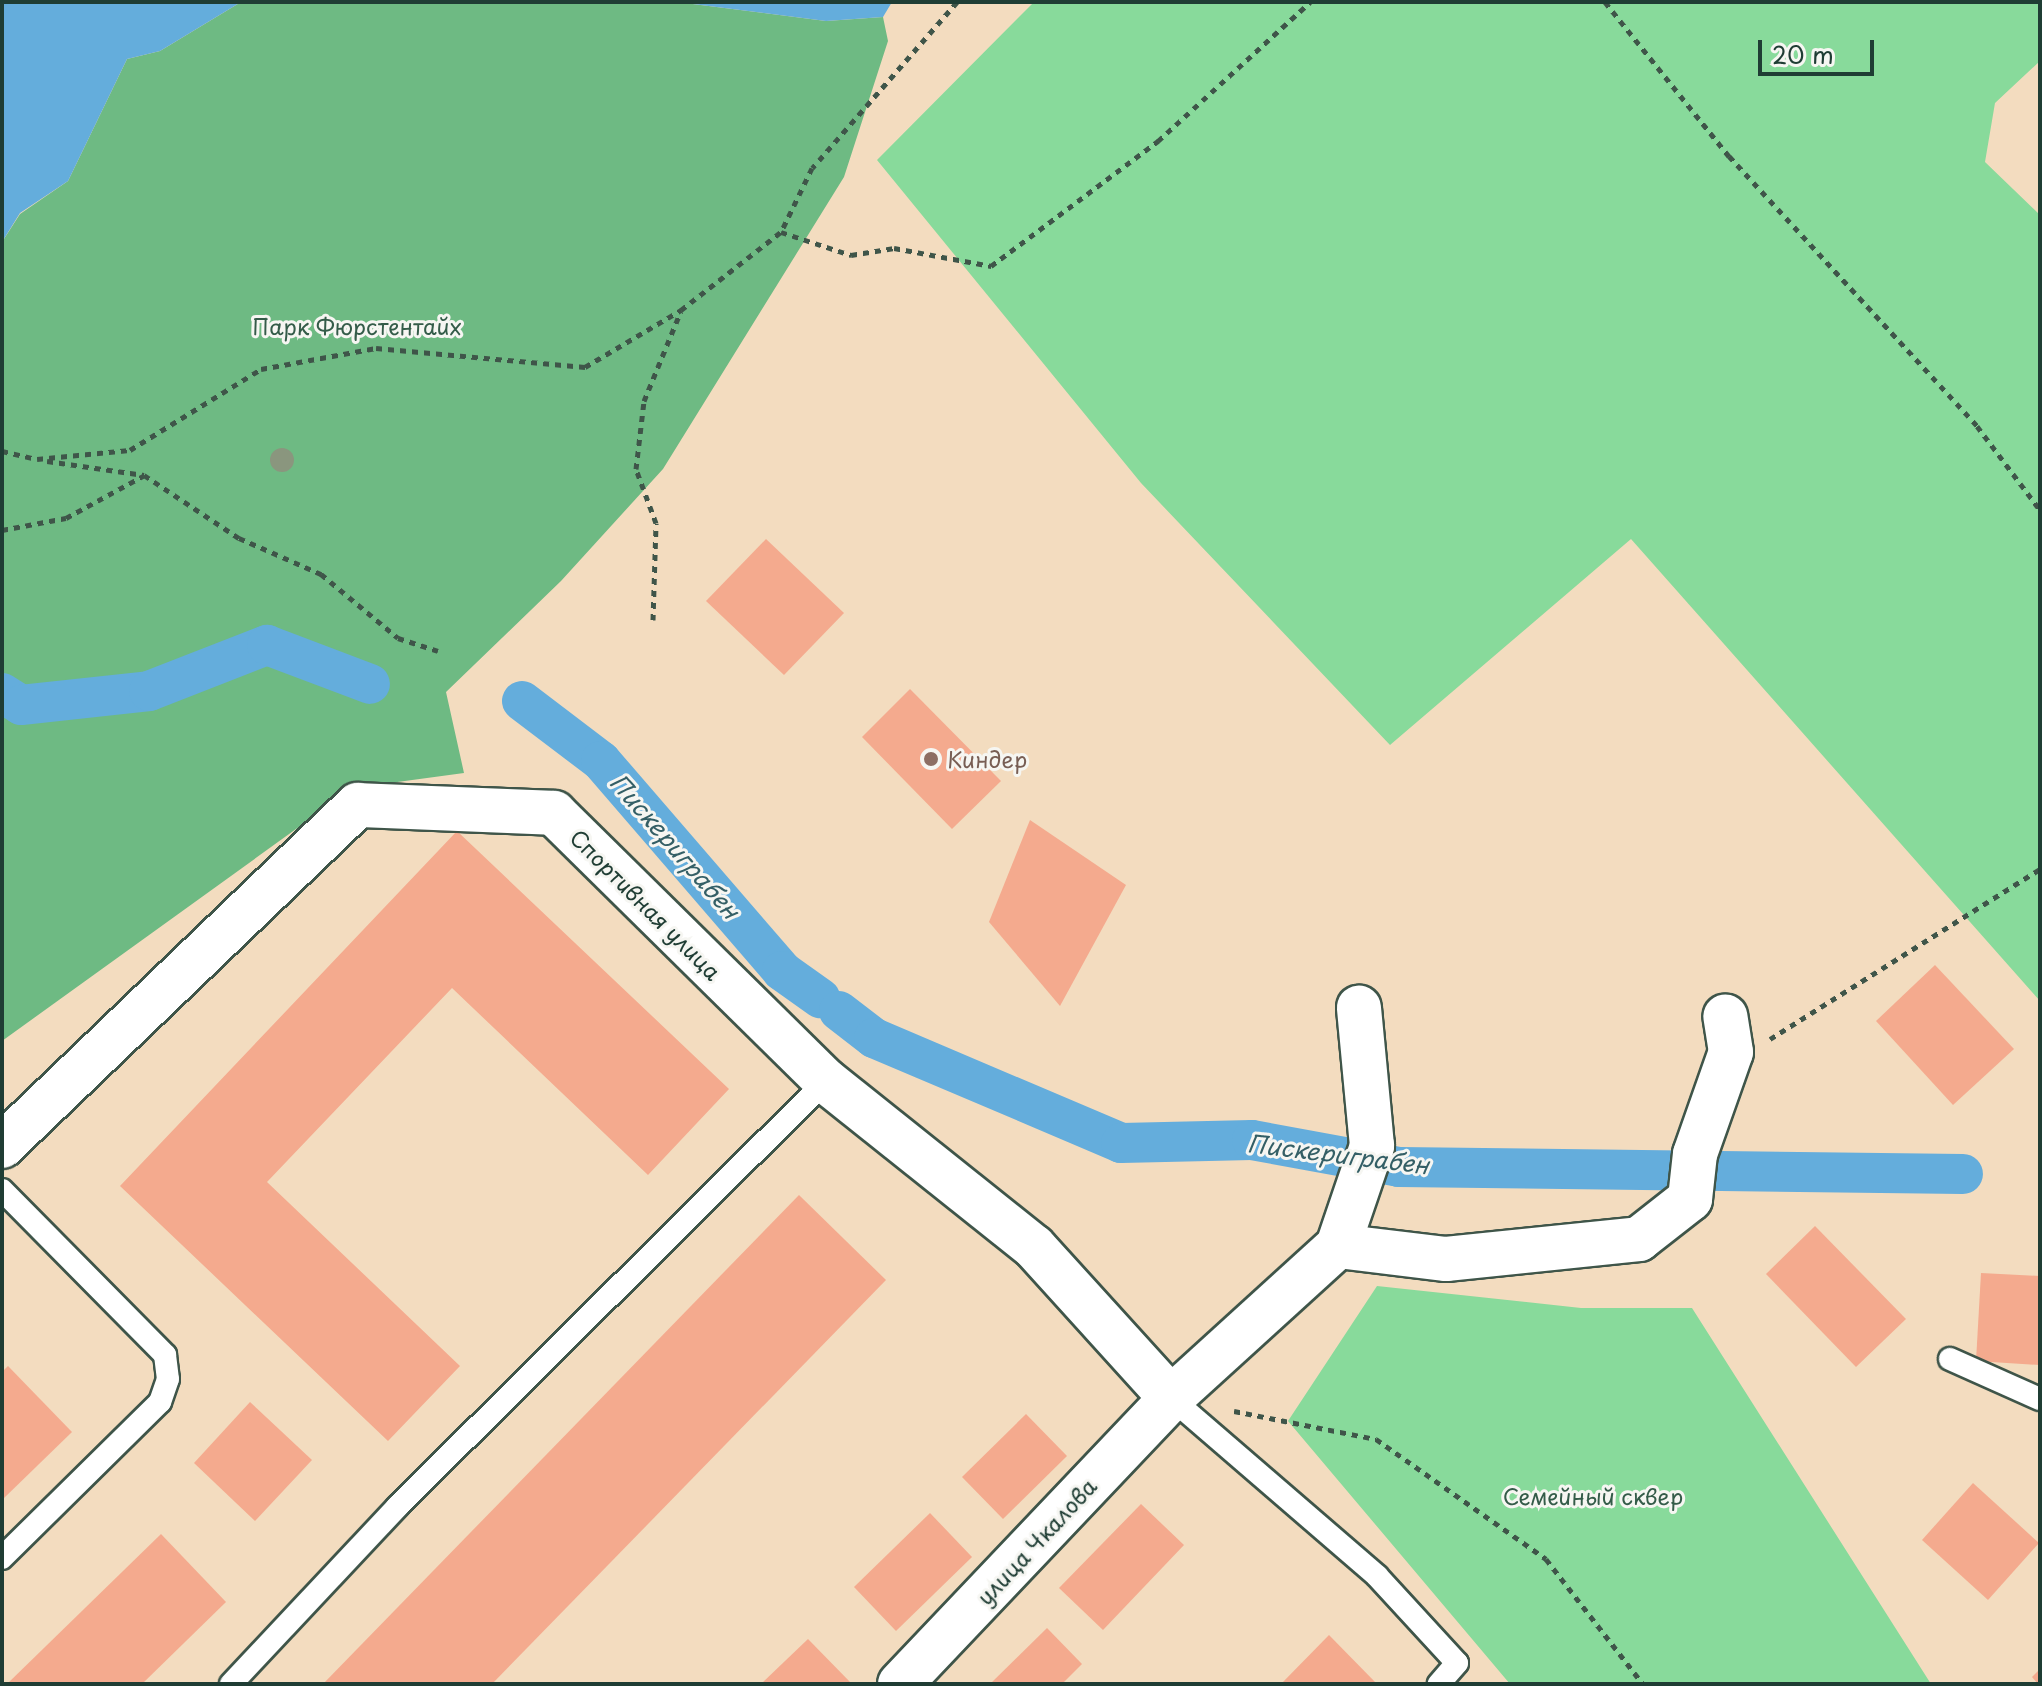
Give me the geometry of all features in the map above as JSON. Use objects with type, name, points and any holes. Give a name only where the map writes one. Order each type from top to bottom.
[{"type":"street","name":"Спортивная улица","points":[[2,1146],[358,805],[554,813],[826,1081],[1034,1247],[1171,1398]]},
{"type":"street","points":[[1359,1008],[1368,1164],[1338,1246],[1446,1259],[1639,1239],[1690,1199],[1695,1154],[1728,1034]]},
{"type":"street","name":"улица Чкалова","points":[[900,1684],[1171,1398],[1338,1246]]},
{"type":"lane","points":[[231,1684],[397,1507],[826,1081]]},
{"type":"lane","points":[[2,1190],[165,1355],[168,1379],[160,1402],[2,1558]]},
{"type":"lane","points":[[1950,1359],[2040,1399]]},
{"type":"lane","points":[[1171,1398],[1377,1576],[1457,1663],[1439,1684]]},
{"type":"path","points":[[37,459],[130,450],[261,369],[376,348],[585,367],[681,310],[781,232],[812,168],[957,2]]},
{"type":"path","points":[[781,232],[851,255],[894,248],[991,266],[1158,141],[1310,2]]},
{"type":"path","points":[[1605,2],[1729,156],[1977,426],[2040,510]]},
{"type":"path","points":[[653,620],[656,523],[636,469],[644,401],[681,310]]},
{"type":"path","points":[[2,451],[144,475],[239,538],[321,574],[398,638],[438,651]]},
{"type":"path","points":[[2,530],[66,518],[144,475]]},
{"type":"path","points":[[1728,1034],[1779,1037],[2040,869]]},
{"type":"path","points":[[1171,1398],[1376,1439],[1546,1559],[1643,1684]]},
{"type":"green space","name":"Парк Фюрстентайх","points":[[241,2],[677,2],[826,21],[883,17],[888,41],[844,177],[663,469],[561,581],[446,692],[464,773],[353,788],[2,1041],[2,242],[20,214],[68,181],[127,59],[160,51]]},
{"type":"green space","points":[[1034,2],[2040,2],[2040,61],[1995,103],[1985,162],[2040,215],[2040,1001],[1631,539],[1390,745],[1141,483],[877,160]]},
{"type":"green space","name":"Семейный сквер","points":[[1377,1286],[1581,1308],[1692,1308],[1931,1684],[1510,1684],[1288,1421]]},
{"type":"water","points":[[2,2],[241,2],[160,51],[127,59],[68,181],[20,213],[2,242]]},
{"type":"water","points":[[677,2],[892,2],[883,17],[826,21]]},
{"type":"building","points":[[766,539],[844,613],[784,675],[706,601]]},
{"type":"building","name":"Киндер","points":[[910,689],[1001,781],[952,829],[862,737]]},
{"type":"building","points":[[1030,820],[1126,885],[1060,1006],[989,922]]},
{"type":"building","points":[[457,831],[729,1089],[648,1175],[452,988],[267,1182],[460,1366],[388,1441],[120,1186]]},
{"type":"building","points":[[1935,965],[2014,1049],[1953,1105],[1876,1021]]},
{"type":"building","points":[[799,1195],[886,1280],[492,1684],[323,1684]]},
{"type":"building","points":[[1815,1226],[1906,1319],[1856,1367],[1766,1274]]},
{"type":"building","points":[[1981,1273],[2040,1276],[2040,1365],[1976,1361]]},
{"type":"building","points":[[8,1366],[72,1432],[2,1500],[2,1372]]},
{"type":"building","points":[[250,1402],[312,1460],[255,1521],[194,1463]]},
{"type":"building","points":[[1026,1414],[1067,1456],[1003,1519],[962,1477]]},
{"type":"building","points":[[1973,1483],[2039,1543],[1988,1600],[1922,1540]]},
{"type":"building","points":[[1141,1504],[1184,1545],[1103,1630],[1059,1588]]},
{"type":"building","points":[[930,1513],[972,1557],[896,1631],[854,1587]]},
{"type":"building","points":[[161,1534],[226,1602],[142,1684],[7,1684]]},
{"type":"building","points":[[1047,1628],[1082,1664],[1062,1684],[990,1684]]},
{"type":"building","points":[[1329,1635],[1377,1684],[1281,1684]]},
{"type":"building","points":[[808,1639],[852,1684],[761,1684]]},
{"type":"building","points":[[2040,1669],[2040,1684],[2038,1684],[2032,1677]]},
{"type":"waterway","name":"Пискериграбен","points":[[2,693],[21,705],[149,691],[267,645],[370,684]]},
{"type":"waterway","name":"Пискериграбен","points":[[522,701],[601,761],[782,971],[820,998]]},
{"type":"waterway","name":"Пискериграбен","points":[[839,1011],[874,1038],[1121,1143],[1252,1140],[1399,1167],[1963,1174]]},
{"type":"place","name":"Киндер","points":[[931,759]]}]
